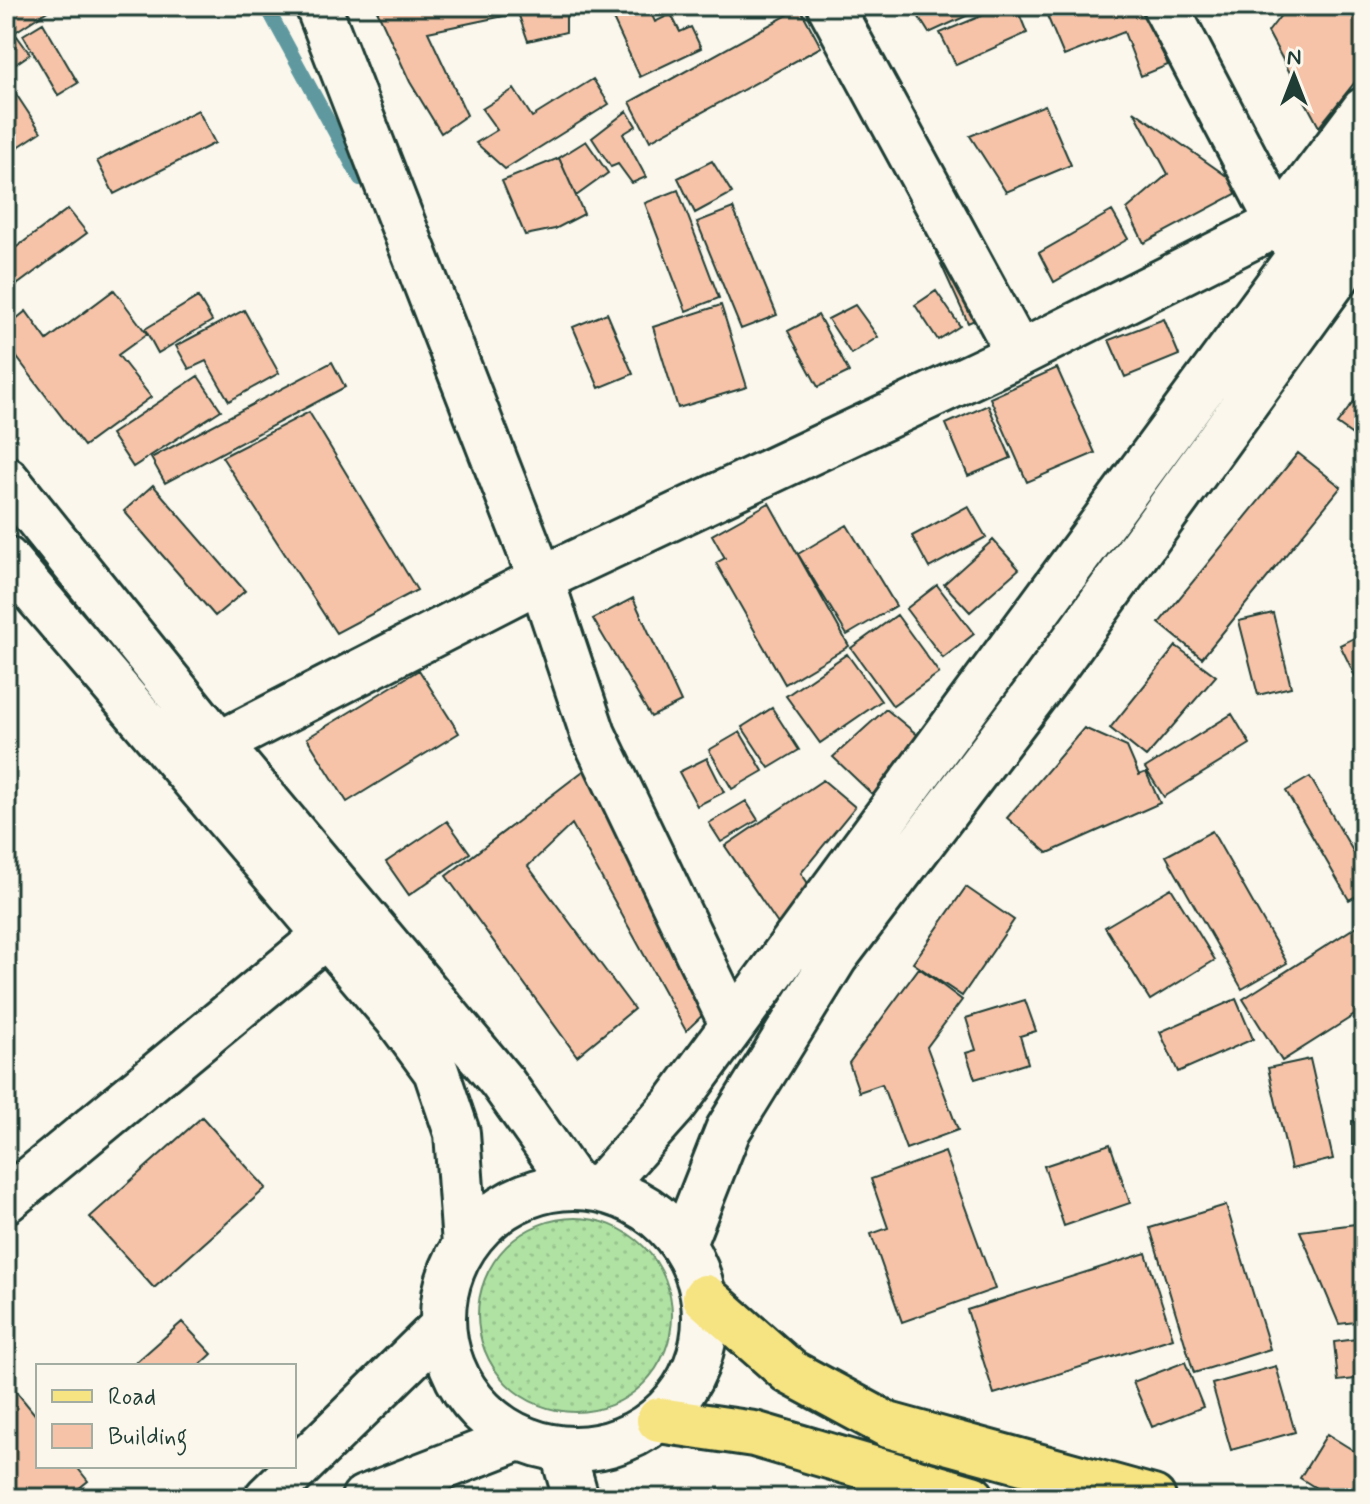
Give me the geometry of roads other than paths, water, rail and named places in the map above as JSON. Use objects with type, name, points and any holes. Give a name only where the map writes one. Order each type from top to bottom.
[{"type":"main road","points":[[705,1297],[790,1372],[888,1425],[1153,1498]]},
{"type":"main road","points":[[659,1420],[754,1434],[972,1498]]},
{"type":"street","points":[[318,6],[541,579],[593,734],[732,1024]]},
{"type":"street","points":[[830,6],[1019,354]]},
{"type":"street","points":[[1165,6],[1290,238]]},
{"type":"street","points":[[588,1188],[674,1105],[1290,238],[1364,110]]},
{"type":"street","points":[[219,744],[541,579],[1019,354],[1290,238],[1364,168]]},
{"type":"street","points":[[683,1244],[728,1130],[835,957],[1044,682],[1364,239]]},
{"type":"street","points":[[6,479],[219,744],[588,1188]]},
{"type":"street","points":[[6,559],[326,935],[436,1071],[457,1133],[465,1245]]},
{"type":"street","points":[[6,1200],[326,935]]},
{"type":"street","points":[[588,1188],[632,1200],[660,1218],[683,1244],[697,1269],[705,1297],[704,1343],[688,1385],[659,1420],[630,1438],[597,1448],[562,1449],[519,1438],[489,1420],[465,1393],[449,1362],[442,1327],[447,1284],[465,1245],[494,1213],[532,1193],[588,1188]]},
{"type":"street","points":[[267,1498],[442,1327]]},
{"type":"street","points":[[364,1498],[519,1438]]},
{"type":"street","points":[[562,1449],[576,1498]]},
{"type":"waterway","points":[[266,6],[360,179]]}]
